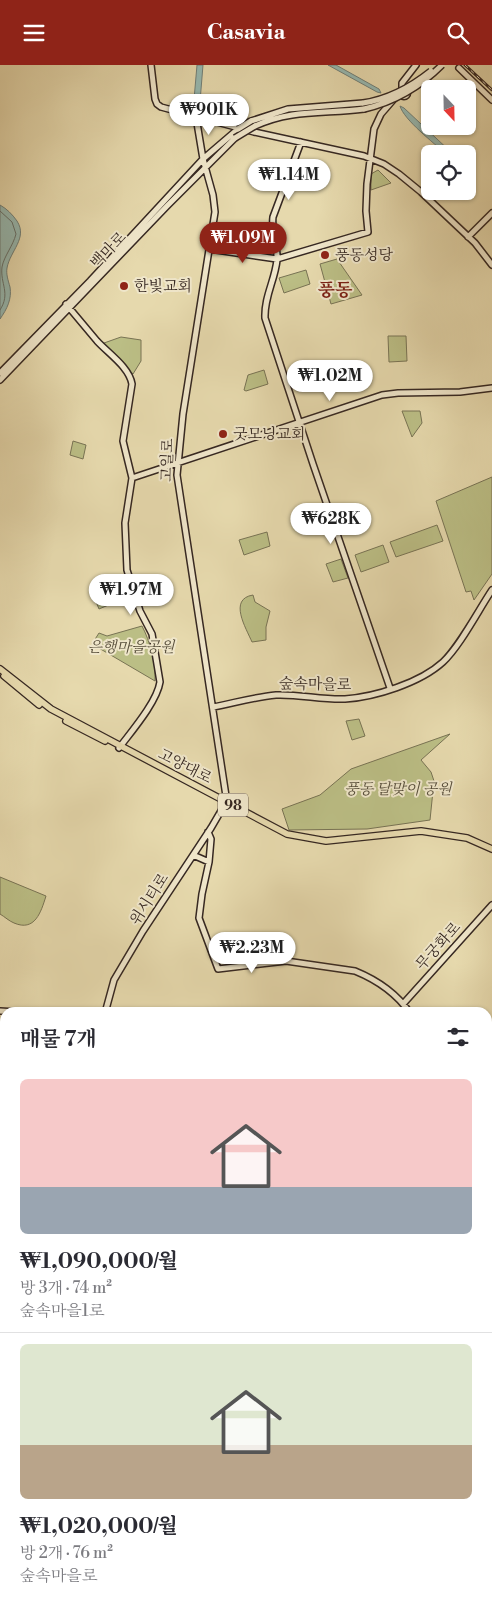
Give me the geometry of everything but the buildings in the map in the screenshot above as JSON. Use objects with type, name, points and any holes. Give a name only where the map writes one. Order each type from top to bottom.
[{"type":"main road","points":[[151,65],[157,104],[161,107],[370,159],[399,174],[468,237],[492,265]]},
{"type":"main road","points":[[209,249],[277,259],[368,232],[366,211],[368,171],[374,129],[378,118],[401,93],[402,83],[416,65]]},
{"type":"main road","points":[[364,106],[405,89],[437,65]]},
{"type":"main road","points":[[232,136],[253,123],[288,109],[364,106],[385,103],[421,84],[442,65]]},
{"type":"main road","points":[[459,68],[492,100]]},
{"type":"main road","name":"고일로","points":[[194,116],[213,195],[215,212],[183,414],[178,462],[179,495],[213,707],[226,796],[225,803]]},
{"type":"main road","name":"백마로","points":[[0,380],[203,159],[232,136]]},
{"type":"main road","name":"백마로","points":[[0,373],[205,167],[232,136]]},
{"type":"main road","points":[[301,142],[273,217],[277,259],[266,299],[265,318],[390,689]]},
{"type":"main road","points":[[368,171],[380,163]]},
{"type":"main road","points":[[468,237],[492,213]]},
{"type":"main road","points":[[68,306],[97,341],[125,370],[131,379],[132,385],[123,441],[132,478],[125,523],[128,570],[140,611],[152,634],[160,682],[157,694],[120,747]]},
{"type":"main road","points":[[132,478],[391,393],[460,392],[492,388]]},
{"type":"main road","name":"숲속마을로","points":[[213,707],[277,695],[344,699],[390,689],[413,681],[430,672],[444,661],[456,646],[492,590]]},
{"type":"main road","name":"고양대로","points":[[0,669],[45,705],[278,833],[304,841],[338,843],[354,843],[394,835],[434,835],[467,841],[492,850]]},
{"type":"main road","name":"고양대로","points":[[0,673],[49,712],[120,747]]},
{"type":"main road","name":"위시티로","points":[[107,1007],[114,980],[136,942],[225,803]]},
{"type":"main road","points":[[208,832],[210,839],[209,862],[199,917],[218,969],[286,961],[356,971],[384,987],[406,1007]]},
{"type":"main road","points":[[193,855],[209,862]]},
{"type":"main road","name":"무궁화로","points":[[404,1004],[492,905]]},
{"type":"green space","points":[[378,170],[391,183],[371,190],[371,174]]},
{"type":"green space","points":[[337,259],[362,295],[331,304],[320,264]]},
{"type":"green space","points":[[306,270],[310,284],[284,293],[279,278]]},
{"type":"green space","points":[[388,336],[406,336],[407,361],[389,362]]},
{"type":"green space","points":[[121,337],[141,340],[141,361],[133,374],[104,343]]},
{"type":"green space","points":[[264,370],[268,384],[244,390],[248,375]]},
{"type":"green space","points":[[402,411],[420,411],[422,423],[412,437]]},
{"type":"green space","points":[[73,441],[86,445],[83,459],[70,455]]},
{"type":"green space","points":[[492,477],[492,574],[474,600],[471,591],[466,592],[436,501]]},
{"type":"green space","points":[[437,525],[443,541],[396,557],[390,542]]},
{"type":"green space","points":[[267,532],[270,546],[244,555],[239,540]]},
{"type":"green space","points":[[383,545],[389,562],[361,572],[355,555]]},
{"type":"green space","points":[[341,559],[348,578],[333,582],[326,564]]},
{"type":"green space","points":[[117,578],[125,598],[99,609],[91,589]]},
{"type":"green space","points":[[253,595],[255,602],[270,611],[266,627],[266,640],[252,642],[243,622],[240,608],[241,602]]},
{"type":"green space","name":"은행마을공원","points":[[142,626],[152,653],[155,681],[92,644],[99,633],[107,636]]},
{"type":"green space","points":[[359,719],[365,736],[352,740],[346,721]]},
{"type":"green space","name":"풍동 달맞이 공원","points":[[450,734],[421,760],[431,772],[434,781],[430,820],[367,829],[289,830],[282,809],[320,795],[351,769]]},
{"type":"green space","points":[[0,877],[46,896],[39,914],[32,923],[21,925],[12,922],[0,914]]},
{"type":"water","points":[[197,65],[203,65],[199,114],[193,111]]},
{"type":"water","points":[[328,65],[336,65],[379,89],[381,93],[377,92]]},
{"type":"water","points":[[400,106],[421,124],[421,132],[407,118]]},
{"type":"water","points":[[424,135],[433,135],[443,145],[435,145]]},
{"type":"water","points":[[0,205],[17,221],[20,233],[7,268],[10,300],[0,319]]},
{"type":"railway","points":[[465,65],[492,90]]},
{"type":"place","name":"풍동성당","points":[[325,255]]},
{"type":"place","name":"한빛교회","points":[[124,286]]},
{"type":"place","name":"굿모닝교회","points":[[223,434]]},
{"type":"district","name":"풍동","points":[[335,290]]}]
